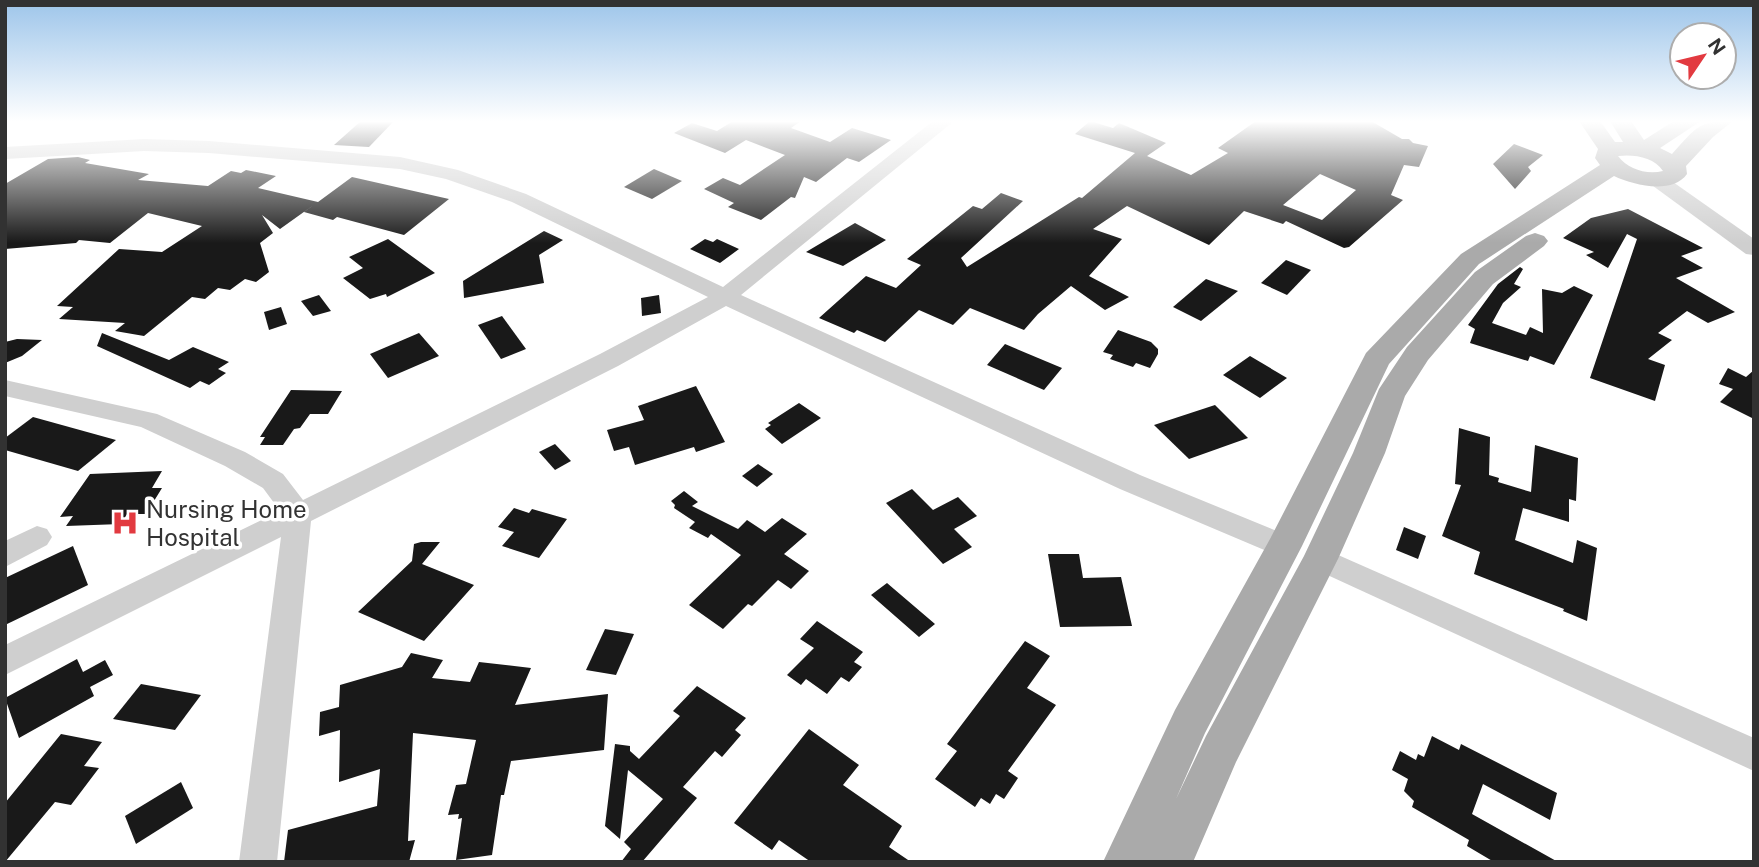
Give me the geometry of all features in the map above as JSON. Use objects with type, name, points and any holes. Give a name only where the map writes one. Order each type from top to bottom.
[{"type":"main road","points":[[1640,161],[1643,164]]},
{"type":"main road","points":[[1126,862],[1189,723],[1284,546],[1376,360],[1470,259],[1648,161]]},
{"type":"main road","points":[[1170,862],[1221,750],[1320,559],[1369,453],[1390,397],[1417,354],[1484,278],[1643,164]]},
{"type":"street","points":[[379,161],[451,174],[519,198],[1130,482],[1284,546]]},
{"type":"street","points":[[5,661],[597,366],[725,296],[894,161]]},
{"type":"street","points":[[1643,164],[1754,234]]},
{"type":"street","points":[[1643,164],[1754,249]]},
{"type":"street","points":[[5,388],[148,420],[235,459],[273,481],[298,514],[258,862]]},
{"type":"street","points":[[1320,559],[1754,755]]},
{"type":"lane","points":[[5,555],[37,537]]},
{"type":"building","points":[[44,161],[88,161],[85,163],[149,174],[138,180],[208,186],[231,171],[241,173],[246,170],[276,176],[258,188],[318,202],[352,177],[449,199],[404,235],[337,217],[333,220],[304,212],[315,204],[280,229],[262,215],[273,233],[260,243],[269,272],[256,282],[245,279],[230,290],[218,288],[205,299],[192,297],[144,336],[115,331],[125,323],[59,319],[73,307],[57,306],[119,249],[162,252],[202,226],[148,213],[110,243],[79,240],[76,243],[5,249],[5,184]]},
{"type":"building","points":[[775,161],[843,161],[816,182],[804,177],[795,198],[791,197],[761,220],[728,207],[734,203],[704,189],[723,178],[740,185]]},
{"type":"building","points":[[1125,161],[1160,161],[1191,175],[1214,161],[1421,161],[1419,167],[1404,165],[1391,195],[1403,200],[1349,247],[1344,248],[1286,221],[1283,224],[1244,211],[1209,245],[1127,206],[1093,229],[1122,239],[1089,276],[1129,297],[1105,310],[1071,286],[1038,314],[1024,330],[970,308],[953,325],[919,310],[885,342],[857,330],[854,333],[819,318],[866,276],[896,288],[921,265],[907,259],[973,206],[982,209],[1001,193],[1023,201],[961,258],[967,267],[1079,197],[1082,198]],"holes":[[[1320,174],[1356,190],[1322,220],[1283,205]]]},
{"type":"building","points":[[1496,161],[1535,161],[1528,167],[1531,171],[1515,189],[1493,164]]},
{"type":"building","points":[[654,169],[682,181],[652,199],[624,187]]},
{"type":"building","points":[[1628,209],[1703,248],[1681,256],[1703,268],[1676,278],[1735,312],[1708,323],[1687,311],[1658,333],[1672,340],[1648,359],[1665,365],[1655,401],[1590,378],[1637,239],[1627,234],[1608,268],[1586,255],[1594,252],[1563,238],[1591,218]]},
{"type":"building","points":[[855,223],[886,240],[843,266],[806,252]]},
{"type":"building","points":[[544,231],[563,240],[539,255],[544,283],[464,298],[463,281]]},
{"type":"building","points":[[388,239],[435,273],[387,297],[386,294],[370,299],[343,278],[363,268],[349,257]]},
{"type":"building","points":[[705,239],[713,242],[717,239],[739,249],[720,263],[690,249]]},
{"type":"building","points":[[1286,260],[1311,270],[1287,295],[1261,283]]},
{"type":"building","points":[[1520,267],[1523,269],[1514,284],[1521,287],[1503,303],[1492,323],[1526,335],[1530,327],[1543,333],[1542,289],[1562,293],[1574,286],[1593,295],[1554,365],[1530,356],[1528,361],[1470,343],[1475,329],[1468,325],[1498,284]]},
{"type":"building","points":[[1206,279],[1238,291],[1201,321],[1173,307]]},
{"type":"building","points":[[319,295],[331,311],[313,316],[301,301]]},
{"type":"building","points":[[659,295],[661,313],[642,316],[641,298]]},
{"type":"building","points":[[281,307],[287,324],[269,330],[264,312]]},
{"type":"building","points":[[502,316],[526,349],[501,359],[478,325]]},
{"type":"building","points":[[1118,330],[1151,342],[1158,349],[1150,368],[1136,363],[1133,367],[1110,359],[1113,355],[1103,352]]},
{"type":"building","points":[[102,333],[169,360],[193,347],[229,362],[218,369],[226,373],[209,385],[200,381],[190,388],[97,346]]},
{"type":"building","points":[[419,333],[439,356],[388,378],[370,354]]},
{"type":"building","points":[[17,339],[42,340],[22,356],[5,363],[5,342]]},
{"type":"building","points":[[1005,344],[1062,368],[1044,390],[987,365]]},
{"type":"building","points":[[1250,356],[1287,378],[1260,398],[1223,375]]},
{"type":"building","points":[[1728,368],[1746,377],[1754,370],[1754,419],[1720,402],[1733,389],[1719,384]]},
{"type":"building","points":[[696,386],[725,442],[696,452],[694,447],[635,465],[629,447],[614,451],[607,430],[644,420],[638,406]]},
{"type":"building","points":[[291,390],[342,391],[328,414],[310,414],[300,428],[294,429],[283,445],[260,445],[265,437],[260,437]]},
{"type":"building","points":[[799,403],[821,418],[782,444],[765,429],[771,425],[768,423]]},
{"type":"building","points":[[1215,405],[1248,438],[1189,459],[1154,425]]},
{"type":"building","points":[[33,417],[116,440],[78,471],[5,450],[5,438]]},
{"type":"building","points":[[1459,428],[1490,437],[1489,475],[1499,478],[1498,482],[1531,492],[1535,445],[1578,458],[1576,501],[1569,499],[1569,522],[1523,508],[1515,540],[1573,563],[1577,540],[1597,548],[1587,621],[1563,611],[1564,609],[1474,574],[1480,552],[1442,536],[1461,485],[1455,484]]},
{"type":"building","points":[[555,444],[571,461],[555,470],[539,452]]},
{"type":"building","points":[[758,464],[773,474],[757,487],[742,476]]},
{"type":"building","points":[[162,471],[152,488],[162,488],[146,514],[127,514],[121,524],[66,526],[73,516],[60,517],[90,474]]},
{"type":"building","points":[[912,489],[933,510],[958,497],[977,516],[954,529],[972,547],[943,564],[886,503]]},
{"type":"building","points":[[684,491],[698,502],[692,506],[738,529],[747,520],[765,532],[782,518],[807,534],[784,554],[809,571],[791,589],[778,580],[752,606],[748,604],[723,629],[689,605],[741,555],[711,534],[708,538],[689,528],[695,522],[674,508],[675,505],[671,501]]},
{"type":"building","points":[[514,508],[529,513],[532,509],[567,519],[539,558],[502,546],[514,532],[498,527]]},
{"type":"building","points":[[1404,527],[1426,536],[1418,559],[1396,550]]},
{"type":"building","points":[[440,542],[422,564],[474,585],[424,641],[358,612],[412,561],[414,544]]},
{"type":"building","points":[[73,546],[88,585],[5,625],[5,578]]},
{"type":"building","points":[[1048,554],[1079,554],[1083,578],[1121,577],[1132,626],[1060,627]]},
{"type":"building","points":[[887,583],[935,624],[919,637],[871,595]]},
{"type":"building","points":[[817,621],[863,652],[854,662],[862,667],[849,682],[841,677],[827,694],[806,679],[801,685],[787,675],[814,648],[800,639]]},
{"type":"building","points":[[605,629],[634,634],[616,675],[586,670]]},
{"type":"building","points":[[1025,641],[1050,656],[1027,688],[1056,705],[1008,771],[1018,778],[1004,799],[996,794],[990,804],[981,798],[975,807],[935,779],[957,751],[947,744]]},
{"type":"building","points":[[411,653],[443,660],[432,678],[470,682],[479,662],[531,668],[515,705],[608,694],[604,750],[511,761],[504,795],[501,795],[492,855],[456,860],[462,818],[458,819],[459,814],[448,815],[456,785],[466,784],[476,740],[413,733],[408,841],[415,840],[409,862],[284,862],[288,830],[377,806],[380,769],[339,782],[340,730],[319,736],[320,712],[339,707],[340,685],[402,667]]},
{"type":"building","points":[[77,659],[83,672],[105,660],[113,675],[90,687],[94,696],[19,738],[5,698]]},
{"type":"building","points":[[141,684],[201,695],[175,730],[113,719]]},
{"type":"building","points":[[697,686],[746,718],[735,730],[741,735],[722,757],[715,751],[683,787],[697,798],[642,862],[621,862],[631,849],[624,842],[663,799],[628,770],[620,839],[605,826],[615,744],[630,746],[630,751],[639,759],[680,716],[673,711]]},
{"type":"building","points":[[809,729],[859,765],[843,785],[902,826],[889,847],[911,862],[811,862],[779,840],[772,850],[734,823]]},
{"type":"building","points":[[61,734],[102,742],[84,766],[99,768],[71,805],[55,802],[5,862],[5,803]]},
{"type":"building","points":[[1432,736],[1459,750],[1461,744],[1557,793],[1550,820],[1483,784],[1472,814],[1558,862],[1494,862],[1467,846],[1469,840],[1412,807],[1414,801],[1404,791],[1408,779],[1392,770],[1400,751],[1416,760],[1418,754],[1424,757]]},
{"type":"building","points":[[181,782],[193,808],[136,844],[125,816]]},
{"type":"place","name":"Nursing Home Hospital","points":[[125,523]]}]
